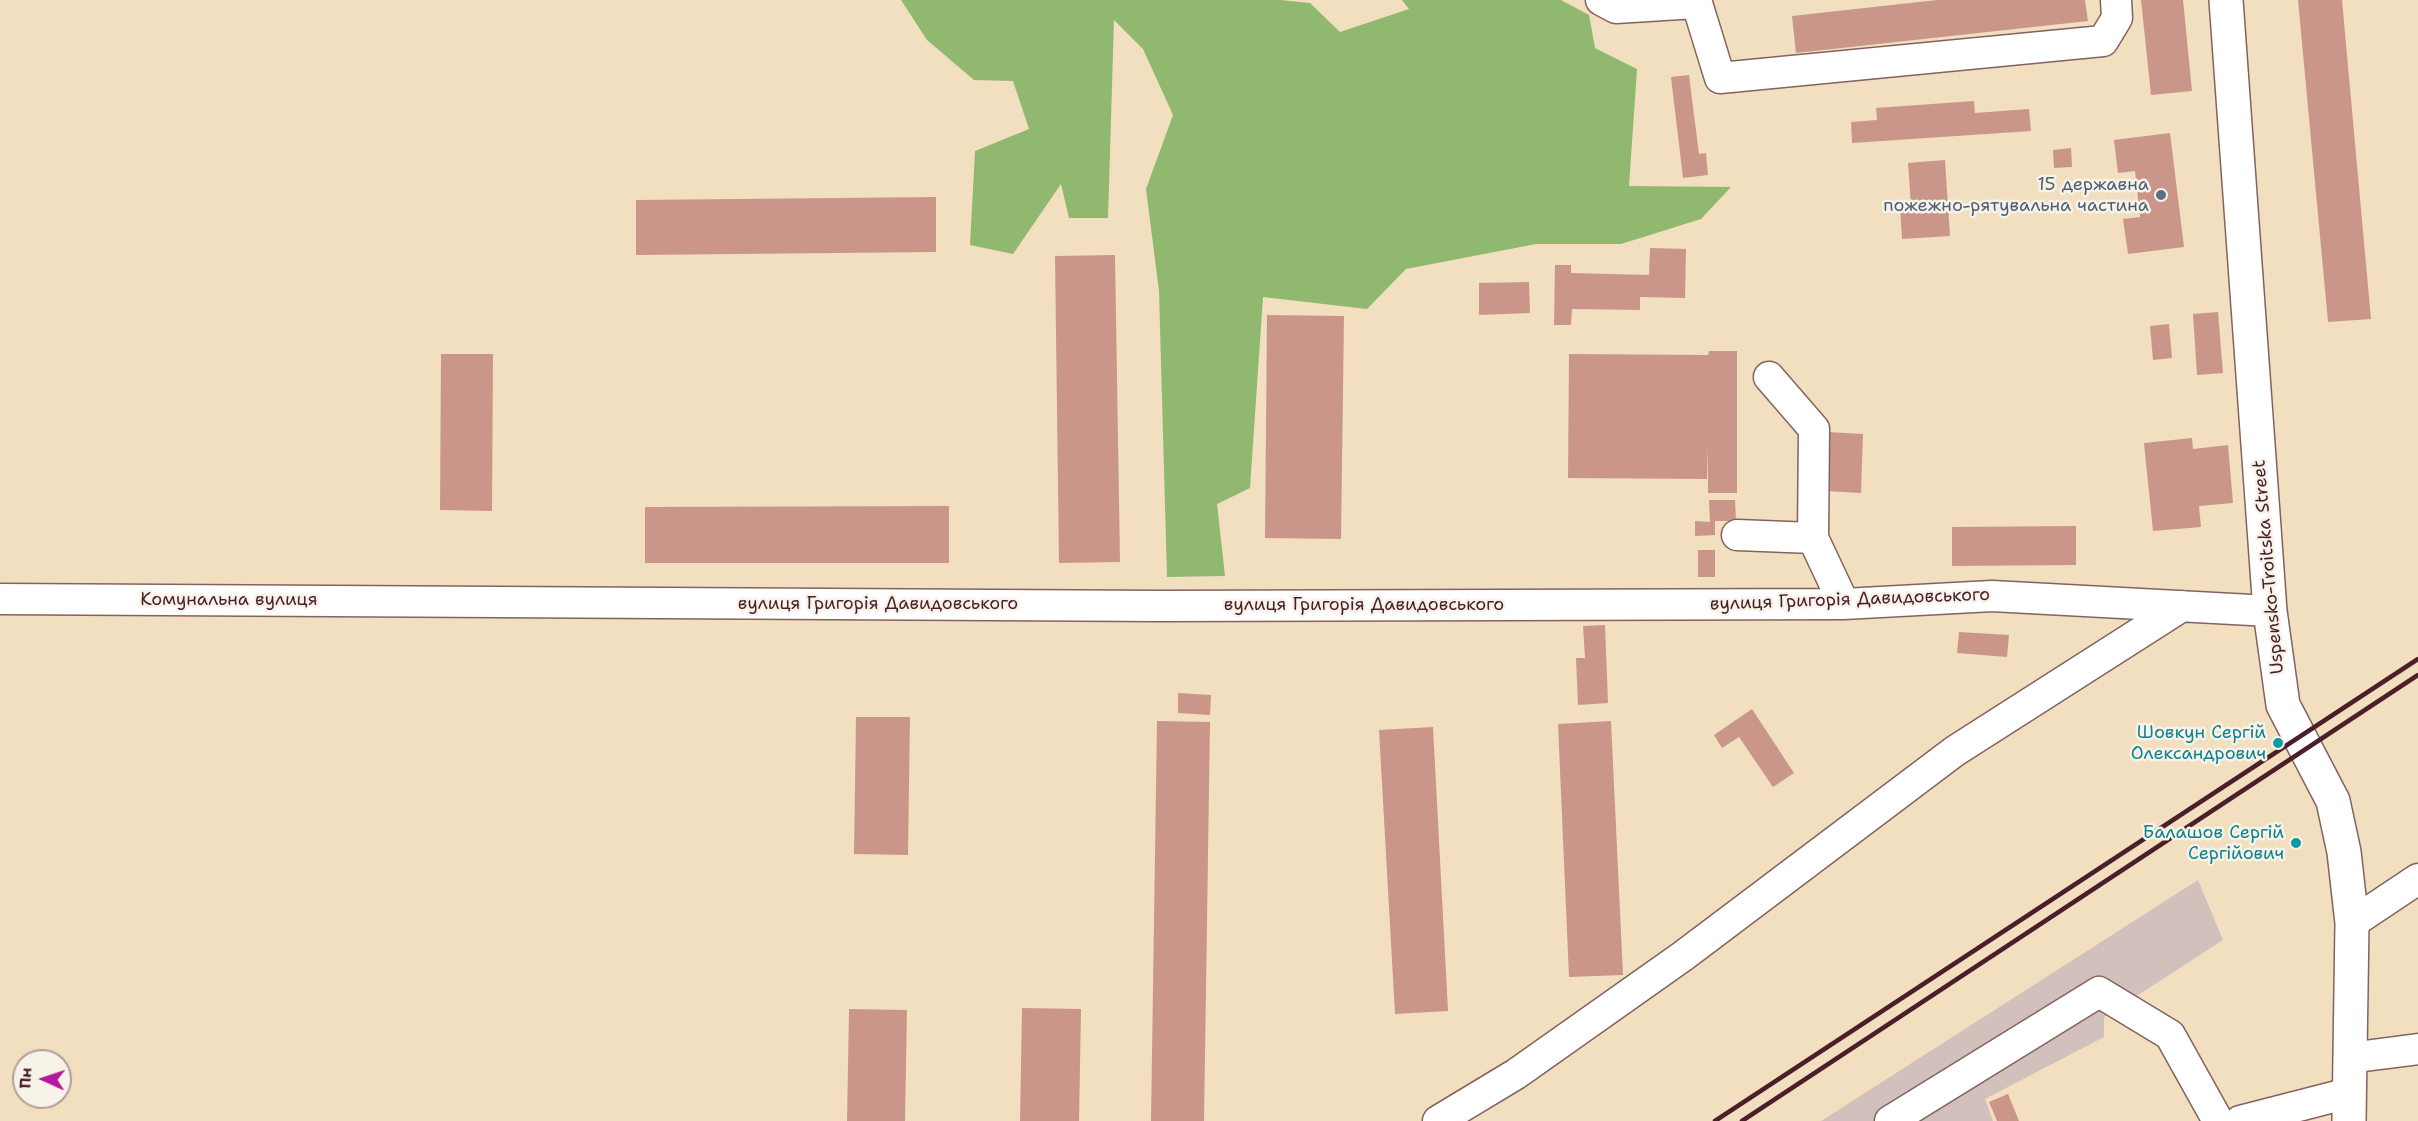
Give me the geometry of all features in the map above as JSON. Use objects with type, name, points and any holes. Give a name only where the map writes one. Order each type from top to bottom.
[{"type":"main road","name":"Uspensko-Troitska Street","points":[[2226,0],[2270,611],[2283,705],[2333,801],[2344,852],[2352,923],[2349,1107]]},
{"type":"street","points":[[1601,0],[1616,8],[1696,2],[1720,78],[2103,41],[2118,18],[2116,0]]},
{"type":"street","points":[[1769,377],[1814,429],[1813,538],[1844,604]]},
{"type":"street","points":[[1737,535],[1813,538]]},
{"type":"street","name":"вулиця Григорія Давидовського","points":[[458,600],[1148,606],[1844,604],[1992,596],[2270,611]]},
{"type":"street","name":"Комунальна вулиця","points":[[0,599],[458,600]]},
{"type":"street","points":[[1438,1121],[1516,1074],[1683,956],[1955,752],[2181,606]]},
{"type":"street","points":[[2352,923],[2418,879]]},
{"type":"street","points":[[1890,1121],[2099,992],[2170,1035],[2218,1121]]},
{"type":"street","points":[[2349,1058],[2418,1049]]},
{"type":"street","points":[[2240,1121],[2349,1107]]},
{"type":"shaded area","points":[[2198,880],[2223,940],[2104,1017],[2104,1037],[1985,1099],[1993,1121],[1821,1121]]},
{"type":"green space","points":[[901,0],[1280,0],[1310,3],[1340,32],[1409,9],[1402,0],[1561,0],[1589,15],[1595,48],[1637,69],[1629,186],[1731,187],[1701,219],[1621,244],[1536,244],[1406,269],[1367,309],[1263,297],[1250,488],[1217,504],[1225,576],[1167,577],[1159,291],[1146,189],[1173,115],[1143,49],[1114,20],[1108,218],[1069,218],[1061,184],[1013,254],[970,245],[975,151],[1029,129],[1013,81],[974,80],[927,40]]},
{"type":"building","points":[[1937,0],[2085,0],[2088,21],[1796,53],[1792,16]]},
{"type":"building","points":[[2141,0],[2183,0],[2192,91],[2151,95]]},
{"type":"building","points":[[2298,0],[2342,0],[2371,319],[2328,322]]},
{"type":"building","points":[[1689,75],[1699,154],[1706,153],[1708,175],[1683,178],[1671,77]]},
{"type":"building","points":[[1974,101],[1975,113],[2029,109],[2031,131],[1852,143],[1851,122],[1877,120],[1876,108]]},
{"type":"building","points":[[2170,133],[2184,247],[2128,254],[2123,219],[2140,217],[2135,171],[2118,173],[2114,140]]},
{"type":"building","points":[[2071,148],[2072,167],[2054,168],[2053,150]]},
{"type":"building","points":[[1945,160],[1950,236],[1902,239],[1900,207],[1911,206],[1908,163]]},
{"type":"building","points":[[936,197],[936,252],[636,255],[636,200]]},
{"type":"building","points":[[1650,248],[1686,249],[1685,298],[1640,297],[1640,310],[1572,309],[1571,325],[1554,325],[1555,265],[1571,265],[1571,273],[1649,275]]},
{"type":"building","points":[[1115,255],[1120,562],[1059,563],[1055,256]]},
{"type":"building","points":[[1529,282],[1530,313],[1479,315],[1479,283]]},
{"type":"building","points":[[2218,312],[2223,373],[2197,375],[2193,314]]},
{"type":"building","points":[[1267,315],[1344,316],[1341,539],[1265,538]]},
{"type":"building","points":[[2169,324],[2172,358],[2153,360],[2150,326]]},
{"type":"building","points":[[1709,351],[1737,351],[1737,493],[1708,493],[1708,447],[1707,479],[1568,478],[1569,354],[1708,355]]},
{"type":"building","points":[[441,354],[493,354],[492,511],[440,510]]},
{"type":"building","points":[[1827,432],[1863,434],[1861,493],[1825,491]]},
{"type":"building","points":[[2192,438],[2193,449],[2228,445],[2233,503],[2199,506],[2201,527],[2153,531],[2144,443]]},
{"type":"building","points":[[1709,500],[1735,500],[1736,521],[1715,521],[1715,535],[1695,536],[1695,521],[1710,522]]},
{"type":"building","points":[[949,506],[949,563],[645,563],[645,507]]},
{"type":"building","points":[[2076,526],[2076,565],[1952,566],[1952,527]]},
{"type":"building","points":[[1698,550],[1715,550],[1715,577],[1698,577]]},
{"type":"building","points":[[1605,625],[1608,703],[1578,705],[1576,658],[1585,658],[1583,626]]},
{"type":"building","points":[[1959,632],[2009,635],[2007,657],[1957,653]]},
{"type":"building","points":[[1178,693],[1211,695],[1210,715],[1178,713]]},
{"type":"building","points":[[1752,709],[1794,773],[1773,787],[1739,737],[1722,748],[1714,735]]},
{"type":"building","points":[[856,717],[910,717],[908,855],[854,854]]},
{"type":"building","points":[[1157,721],[1210,722],[1204,1121],[1151,1121]]},
{"type":"building","points":[[1611,721],[1623,975],[1569,977],[1558,724]]},
{"type":"building","points":[[1433,727],[1448,1011],[1395,1014],[1379,730]]},
{"type":"building","points":[[1022,1008],[1081,1009],[1079,1121],[1020,1121]]},
{"type":"building","points":[[849,1009],[907,1010],[905,1121],[847,1121]]},
{"type":"building","points":[[2008,1094],[2019,1121],[1997,1121],[1989,1102]]},
{"type":"railway","points":[[1715,1121],[2418,659]]},
{"type":"railway","points":[[1742,1121],[2418,675]]},
{"type":"place","name":"15 державна пожежно-рятувальна частина","points":[[2161,195]]},
{"type":"place","name":"Шовкун Сергій Олександрович","points":[[2278,743]]},
{"type":"place","name":"Балашов Сергій Сергійович","points":[[2296,843]]}]
